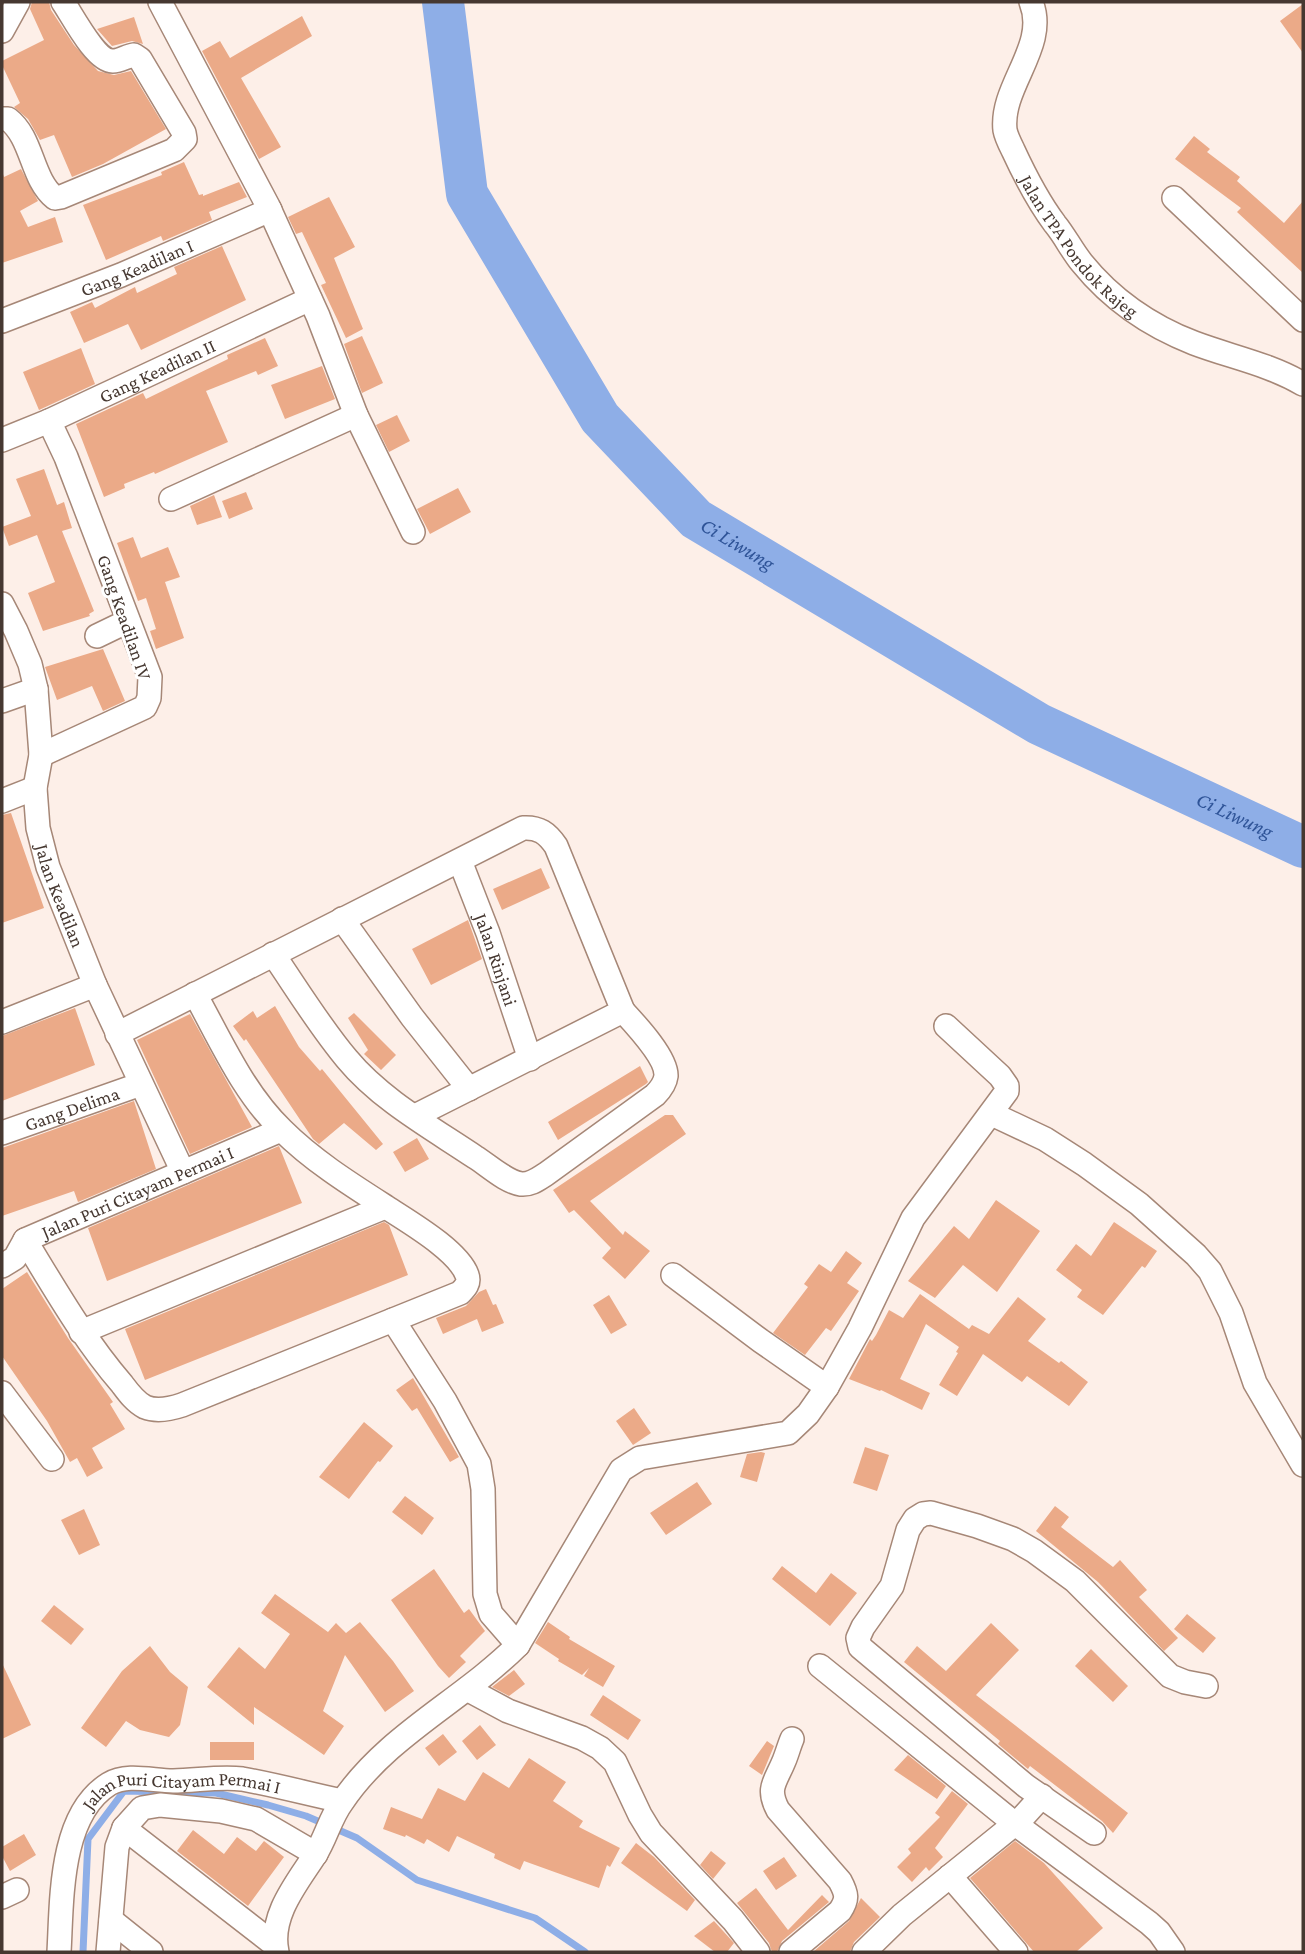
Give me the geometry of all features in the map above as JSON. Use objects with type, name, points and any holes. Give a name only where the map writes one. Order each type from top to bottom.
[{"type":"street","points":[[2,31],[18,2]]},
{"type":"street","points":[[2,119],[8,119],[18,129],[47,190],[55,198],[174,150],[185,139],[141,59],[134,55],[113,62],[104,60],[63,2]]},
{"type":"street","points":[[160,2],[270,210],[310,299],[356,415],[413,532]]},
{"type":"street","name":"Jalan TPA Pondok Rajeg","points":[[1031,2],[1034,9],[1032,40],[1006,109],[1005,131],[1040,205],[1081,262],[1104,287],[1131,310],[1160,329],[1263,365],[1303,384]]},
{"type":"street","points":[[1174,198],[1301,314]]},
{"type":"street","name":"Gang Keadilan I","points":[[2,321],[121,275],[270,210]]},
{"type":"street","name":"Gang Keadilan II","points":[[2,440],[50,421],[310,299]]},
{"type":"street","points":[[171,499],[356,415]]},
{"type":"street","name":"Gang Keadilan IV","points":[[41,755],[145,707],[149,698],[150,677],[50,421]]},
{"type":"street","name":"Jalan Keadilan","points":[[2,604],[30,664],[36,689],[41,755],[35,788],[38,828],[48,867],[95,985],[183,1172]]},
{"type":"street","points":[[97,636],[128,621]]},
{"type":"street","points":[[2,701],[36,689]]},
{"type":"street","points":[[2,801],[35,788]]},
{"type":"street","points":[[117,1034],[195,995],[273,954],[342,919],[460,861],[523,828],[534,828],[549,836],[556,846],[623,1011],[640,1029],[664,1065],[666,1075],[655,1096],[532,1183],[515,1182],[415,1116],[370,1082],[347,1059],[273,954]]},
{"type":"street","name":"Jalan Rinjani","points":[[460,861],[488,933],[530,1059]]},
{"type":"street","points":[[342,919],[412,1017],[469,1089]]},
{"type":"street","points":[[2,1022],[95,985]]},
{"type":"street","points":[[25,1240],[81,1332],[107,1367],[134,1398],[146,1407],[159,1410],[182,1405],[460,1293],[465,1288],[468,1280],[466,1272],[439,1242],[318,1161],[281,1130],[246,1088],[195,995]]},
{"type":"street","points":[[415,1116],[623,1011]]},
{"type":"street","points":[[124,1828],[276,1948],[284,1905],[320,1846],[339,1806],[379,1758],[413,1728],[499,1664],[518,1645],[621,1471],[640,1458],[788,1433],[808,1414],[827,1387],[860,1328],[913,1218],[1007,1091],[1007,1086],[1000,1076],[946,1026]]},
{"type":"street","name":"Gang Delima","points":[[2,1133],[141,1084]]},
{"type":"street","points":[[992,1114],[1045,1139],[1084,1164],[1139,1204],[1196,1255],[1210,1271],[1231,1313],[1255,1384],[1303,1465]]},
{"type":"street","name":"Jalan Puri Citayam Permai I","points":[[2,1266],[15,1258],[25,1240],[281,1130]]},
{"type":"street","points":[[81,1332],[386,1207]]},
{"type":"street","points":[[673,1275],[827,1387]]},
{"type":"street","points":[[393,1320],[445,1401],[479,1464],[484,1489],[485,1594],[491,1614],[518,1645]]},
{"type":"street","points":[[2,1393],[52,1459]]},
{"type":"street","points":[[1094,1833],[1028,1810],[1008,1771],[860,1647],[858,1637],[892,1586],[908,1530],[915,1519],[931,1513],[977,1525],[1034,1550],[1076,1581],[1170,1676],[1206,1686]]},
{"type":"street","points":[[820,1666],[1028,1810],[1159,1932],[1173,1952]]},
{"type":"street","points":[[467,1689],[508,1711],[582,1738],[600,1748],[615,1762],[651,1833],[733,1920],[758,1952]]},
{"type":"street","points":[[791,1952],[840,1911],[847,1894],[840,1881],[772,1800],[772,1786],[792,1739]]},
{"type":"street","name":"Jalan Puri Citayam Permai I","points":[[59,1952],[62,1893],[71,1836],[86,1809],[110,1784],[130,1778],[158,1781],[240,1779],[339,1806]]},
{"type":"street","points":[[108,1952],[117,1847],[124,1828],[142,1808],[160,1805],[221,1811],[256,1819],[320,1846]]},
{"type":"street","points":[[864,1952],[901,1915],[1028,1810]]},
{"type":"street","points":[[950,1876],[1016,1952]]},
{"type":"street","points":[[111,1920],[151,1952]]},
{"type":"building","points":[[32,2],[49,2],[51,10],[74,45],[98,71],[114,75],[131,71],[166,129],[103,164],[72,177],[54,135],[40,140],[28,119],[14,107],[20,103],[2,65],[2,61],[44,40],[30,9]]},
{"type":"building","points":[[1303,4],[1303,53],[1280,21]]},
{"type":"building","points":[[302,16],[312,36],[241,78],[281,147],[259,159],[202,51],[220,41],[230,58]]},
{"type":"building","points":[[134,17],[143,44],[132,41],[112,46],[97,29]]},
{"type":"building","points":[[1194,136],[1210,149],[1207,152],[1240,177],[1237,181],[1284,223],[1303,201],[1303,273],[1237,212],[1241,208],[1175,159]]},
{"type":"building","points":[[184,162],[199,195],[203,196],[239,182],[247,197],[209,212],[212,220],[163,241],[161,236],[106,260],[83,205],[162,175],[161,172]]},
{"type":"building","points":[[21,169],[38,201],[20,211],[28,227],[55,217],[63,242],[2,263],[2,171],[4,177]]},
{"type":"building","points":[[329,197],[355,247],[334,258],[363,329],[346,338],[321,285],[326,283],[302,232],[296,234],[288,217]]},
{"type":"building","points":[[222,246],[246,300],[141,350],[128,324],[84,343],[70,312],[92,302],[95,308],[135,287],[137,293],[177,274],[174,267]]},
{"type":"building","points":[[362,336],[383,383],[362,393],[344,344]]},
{"type":"building","points":[[265,338],[278,366],[258,375],[256,371],[206,391],[228,442],[155,474],[154,472],[124,484],[125,488],[104,497],[76,424],[143,393],[146,399],[228,359],[227,355]]},
{"type":"building","points":[[81,348],[95,384],[39,410],[23,372]]},
{"type":"building","points":[[322,366],[335,399],[285,419],[271,385]]},
{"type":"building","points":[[397,415],[410,441],[389,452],[376,425]]},
{"type":"building","points":[[44,469],[57,505],[64,502],[72,528],[62,531],[94,611],[90,616],[43,631],[28,593],[55,582],[37,535],[9,546],[2,527],[31,516],[16,479]]},
{"type":"building","points":[[458,488],[471,512],[430,534],[417,509]]},
{"type":"building","points":[[246,492],[253,509],[229,519],[222,501]]},
{"type":"building","points":[[214,495],[222,517],[197,525],[190,506]]},
{"type":"building","points":[[133,537],[141,558],[168,547],[180,577],[165,582],[184,638],[156,649],[150,631],[156,629],[146,598],[138,601],[117,543]]},
{"type":"building","points":[[103,649],[125,701],[103,711],[92,686],[57,700],[45,667]]},
{"type":"building","points":[[11,813],[44,908],[2,923],[2,815]]},
{"type":"building","points":[[541,868],[550,888],[502,910],[493,889]]},
{"type":"building","points":[[468,920],[482,959],[431,985],[412,949]]},
{"type":"building","points":[[275,1006],[299,1047],[320,1071],[322,1069],[383,1144],[376,1150],[344,1123],[319,1144],[313,1139],[246,1039],[244,1041],[233,1026],[253,1011],[257,1018]]},
{"type":"building","points":[[75,1008],[95,1065],[2,1101],[2,1036]]},
{"type":"building","points":[[354,1013],[396,1055],[381,1070],[364,1054],[368,1050],[348,1018]]},
{"type":"building","points":[[190,1014],[252,1127],[190,1154],[137,1040]]},
{"type":"building","points":[[640,1066],[648,1082],[646,1084],[558,1140],[548,1122]]},
{"type":"building","points":[[134,1101],[156,1169],[78,1202],[74,1191],[2,1216],[2,1148]]},
{"type":"building","points":[[665,1115],[673,1115],[686,1134],[590,1201],[623,1235],[625,1231],[650,1251],[625,1279],[602,1258],[611,1248],[574,1210],[569,1213],[553,1190]]},
{"type":"building","points":[[417,1138],[429,1159],[405,1172],[393,1152]]},
{"type":"building","points":[[279,1146],[302,1203],[107,1281],[88,1228]]},
{"type":"building","points":[[996,1200],[1040,1231],[997,1292],[963,1265],[935,1298],[908,1281],[954,1226],[969,1239]]},
{"type":"building","points":[[384,1222],[389,1225],[408,1275],[145,1380],[125,1329]]},
{"type":"building","points":[[1114,1222],[1157,1251],[1103,1315],[1077,1297],[1082,1290],[1056,1270],[1076,1244],[1091,1256]]},
{"type":"building","points":[[846,1251],[862,1263],[847,1283],[859,1291],[831,1331],[826,1328],[805,1355],[773,1333],[808,1287],[804,1284],[819,1264],[831,1272]]},
{"type":"building","points":[[27,1272],[68,1338],[113,1402],[110,1404],[125,1429],[92,1448],[103,1468],[87,1477],[77,1458],[70,1462],[47,1421],[2,1356],[2,1289]]},
{"type":"building","points":[[486,1289],[504,1323],[482,1332],[477,1319],[443,1334],[436,1318],[466,1306],[479,1292]]},
{"type":"building","points":[[920,1294],[969,1329],[972,1325],[989,1334],[1018,1297],[1046,1319],[1028,1341],[1059,1363],[1061,1361],[1088,1382],[1069,1406],[1027,1376],[1022,1382],[983,1354],[957,1396],[939,1385],[959,1347],[926,1324],[900,1379],[930,1393],[922,1410],[881,1390],[849,1379],[889,1310],[903,1318]]},
{"type":"building","points":[[609,1295],[627,1325],[611,1334],[593,1305]]},
{"type":"building","points":[[413,1378],[459,1457],[450,1462],[417,1408],[412,1411],[396,1390]]},
{"type":"building","points":[[634,1408],[651,1433],[633,1445],[616,1421]]},
{"type":"building","points":[[364,1422],[393,1446],[349,1499],[319,1477]]},
{"type":"building","points":[[865,1447],[889,1455],[877,1491],[853,1483]]},
{"type":"building","points":[[765,1453],[757,1482],[740,1477],[747,1454]]},
{"type":"building","points":[[697,1482],[712,1504],[666,1535],[650,1513]]},
{"type":"building","points":[[405,1496],[434,1518],[422,1535],[392,1512]]},
{"type":"building","points":[[1055,1506],[1069,1517],[1061,1527],[1113,1567],[1120,1560],[1147,1590],[1139,1597],[1178,1638],[1164,1651],[1098,1582],[1036,1531]]},
{"type":"building","points":[[84,1509],[100,1545],[79,1555],[61,1520]]},
{"type":"building","points":[[782,1566],[816,1593],[831,1573],[857,1593],[830,1626],[772,1579]]},
{"type":"building","points":[[434,1569],[464,1613],[469,1609],[485,1631],[460,1656],[466,1662],[449,1678],[391,1600]]},
{"type":"building","points":[[275,1594],[328,1632],[336,1623],[346,1633],[360,1622],[414,1691],[385,1712],[345,1655],[323,1711],[344,1726],[324,1755],[254,1707],[254,1725],[207,1687],[239,1647],[265,1669],[290,1634],[261,1613]]},
{"type":"building","points":[[54,1605],[84,1629],[71,1645],[41,1621]]},
{"type":"building","points":[[1187,1614],[1216,1638],[1203,1653],[1174,1629]]},
{"type":"building","points":[[548,1622],[570,1637],[569,1639],[615,1666],[603,1687],[584,1676],[589,1668],[582,1675],[535,1643]]},
{"type":"building","points":[[991,1623],[1019,1650],[976,1695],[1128,1813],[1113,1833],[1102,1821],[1030,1766],[1028,1769],[998,1744],[1000,1741],[904,1662],[917,1646],[946,1671]]},
{"type":"building","points":[[150,1646],[170,1672],[188,1687],[180,1725],[169,1737],[140,1730],[126,1721],[106,1747],[81,1728],[122,1671]]},
{"type":"building","points":[[1091,1649],[1128,1686],[1113,1702],[1075,1666]]},
{"type":"building","points":[[2,1663],[31,1725],[2,1739]]},
{"type":"building","points":[[514,1670],[525,1684],[509,1696],[492,1687]]},
{"type":"building","points":[[603,1695],[641,1720],[628,1740],[590,1715]]},
{"type":"building","points":[[480,1725],[496,1745],[477,1760],[462,1741]]},
{"type":"building","points":[[443,1734],[457,1752],[439,1766],[425,1748]]},
{"type":"building","points":[[767,1741],[774,1746],[762,1775],[749,1766]]},
{"type":"building","points":[[210,1742],[254,1742],[254,1760],[210,1760]]},
{"type":"building","points":[[908,1755],[946,1786],[937,1799],[894,1770]]},
{"type":"building","points":[[529,1758],[566,1782],[553,1801],[583,1821],[579,1827],[620,1848],[610,1867],[607,1865],[599,1888],[524,1861],[520,1870],[494,1858],[495,1854],[457,1836],[449,1852],[427,1839],[424,1844],[406,1835],[405,1837],[383,1829],[391,1807],[422,1819],[438,1788],[465,1801],[483,1772],[509,1788]]},
{"type":"building","points":[[952,1791],[968,1804],[935,1848],[943,1857],[929,1871],[926,1867],[912,1882],[897,1867],[911,1853],[908,1849],[940,1817],[935,1813]]},
{"type":"building","points":[[193,1830],[224,1854],[237,1837],[256,1851],[264,1841],[284,1857],[248,1906],[177,1851]]},
{"type":"building","points":[[24,1834],[36,1855],[10,1871],[2,1856],[2,1847]]},
{"type":"building","points":[[1015,1841],[1044,1863],[1103,1928],[1076,1952],[1034,1952],[970,1878]]},
{"type":"building","points":[[636,1843],[654,1857],[695,1900],[687,1911],[621,1863]]},
{"type":"building","points":[[711,1851],[726,1863],[713,1879],[700,1865]]},
{"type":"building","points":[[784,1857],[797,1876],[776,1890],[763,1871]]},
{"type":"building","points":[[756,1888],[788,1930],[822,1895],[829,1902],[782,1941],[777,1952],[772,1952],[769,1943],[737,1903]]},
{"type":"building","points":[[861,1898],[880,1917],[854,1942],[850,1952],[813,1952],[849,1921]]},
{"type":"building","points":[[714,1921],[734,1943],[727,1952],[715,1952],[694,1936]]},
{"type":"waterway","name":"Ci Liwung","points":[[443,2],[467,194],[600,418],[696,519],[1039,724],[1303,847]]},
{"type":"waterway","points":[[83,1952],[88,1839],[124,1791],[216,1793],[306,1816],[357,1838],[417,1880],[535,1918],[585,1952]]}]
